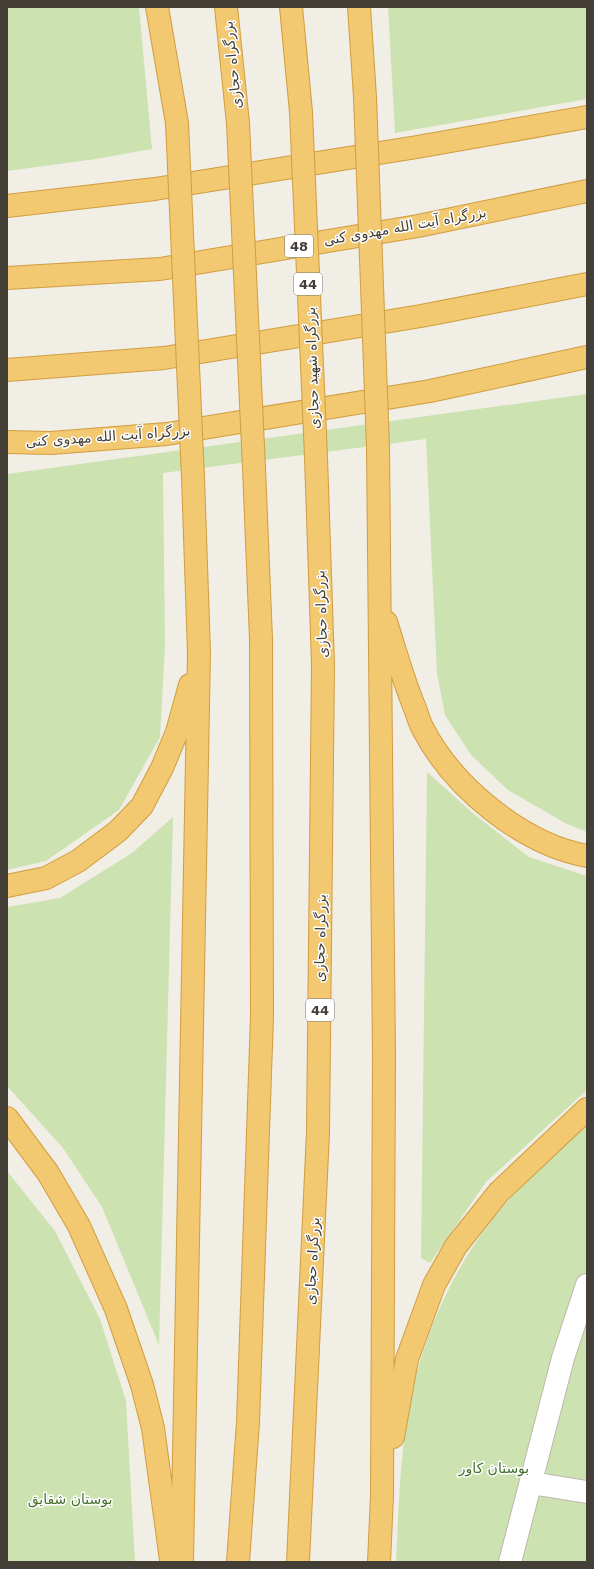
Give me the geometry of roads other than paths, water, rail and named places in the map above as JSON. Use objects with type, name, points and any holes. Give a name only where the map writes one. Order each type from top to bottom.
[{"type":"highway","points":[[157,7],[177,123],[193,477],[199,653],[182,1562]]},
{"type":"highway","name":"بزرگراه حجازی","points":[[226,7],[238,123],[261,639],[262,1016],[248,1422],[238,1562]]},
{"type":"highway","name":"بزرگراه شهید حجازی","points":[[291,7],[301,112],[316,457]]},
{"type":"highway","points":[[359,7],[365,97],[378,447],[380,601],[384,1048],[382,1496],[379,1562]]},
{"type":"highway","points":[[7,206],[155,189],[417,147],[587,117]]},
{"type":"highway","name":"بزرگراه آیت الله مهدوی کنی","points":[[7,278],[160,268],[418,226],[587,191]]},
{"type":"highway","points":[[7,370],[164,358],[421,316],[587,284]]},
{"type":"highway","name":"بزرگراه آیت الله مهدوی کنی","points":[[7,442],[51,443],[175,433],[430,391],[587,358]]},
{"type":"highway","points":[[7,450],[51,443]]},
{"type":"highway","name":"بزرگراه حجازی","points":[[298,1562],[318,1132],[323,665],[316,457]]},
{"type":"highway","points":[[380,601],[410,695],[423,728],[445,763],[472,793],[506,820],[545,842],[587,856]]},
{"type":"highway","points":[[7,886],[46,878],[78,861],[118,831],[142,806],[162,768],[177,732],[199,653]]},
{"type":"highway","points":[[382,1496],[407,1359],[434,1285],[456,1246],[499,1192],[587,1109]]},
{"type":"highway","points":[[7,1118],[48,1173],[79,1226],[116,1309],[142,1385],[153,1428],[171,1562]]},
{"type":"lane","points":[[510,1562],[563,1358],[587,1284]]},
{"type":"lane","points":[[531,1483],[587,1492]]},
{"type":"park label","name":"بوستان کاور","points":[[494,1468]]},
{"type":"park label","name":"بوستان شقایق","points":[[70,1499]]}]
